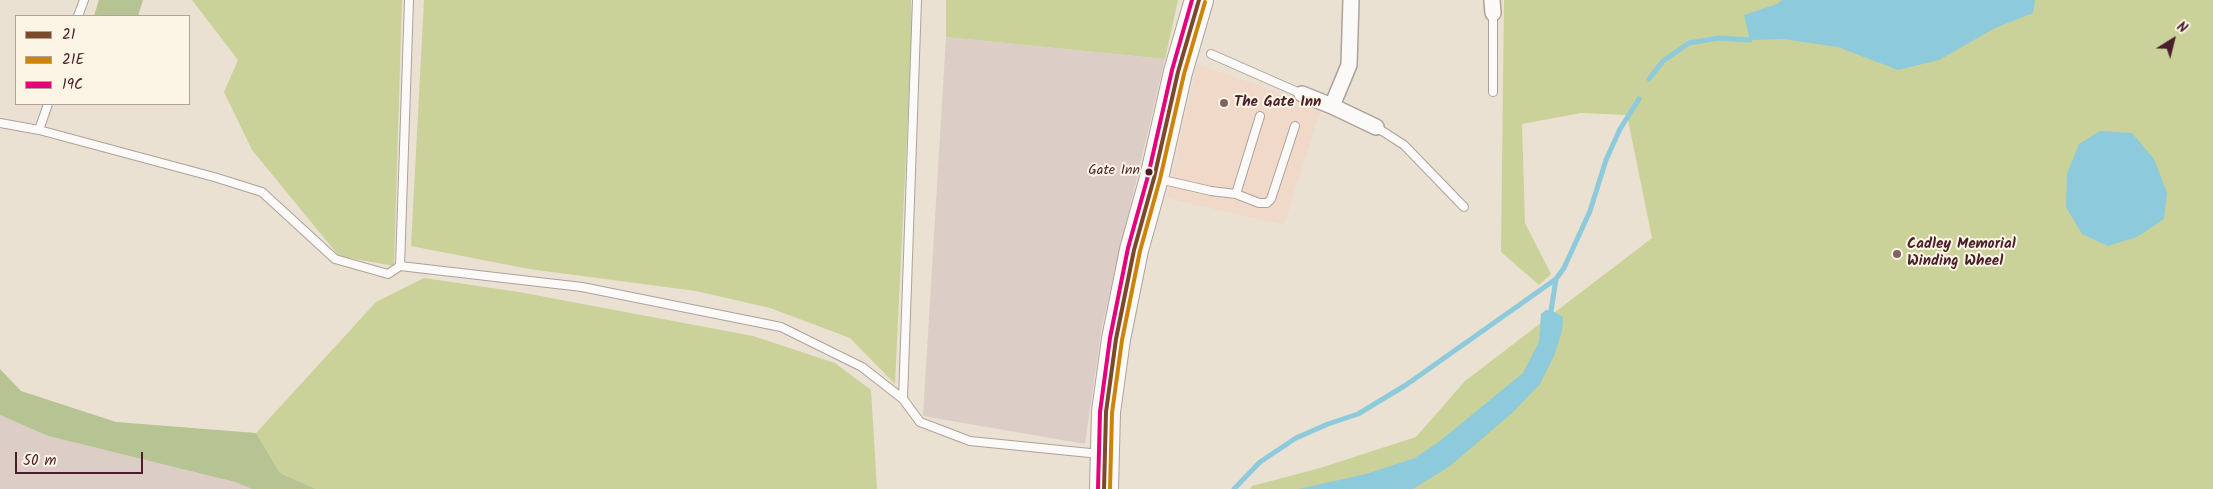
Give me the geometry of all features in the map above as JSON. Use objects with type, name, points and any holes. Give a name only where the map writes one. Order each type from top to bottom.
[{"type":"highway","points":[[1104,489],[1106,412],[1116,339],[1134,250],[1154,178],[1178,72],[1199,0]]},
{"type":"street","points":[[1332,106],[1349,65],[1351,0]]},
{"type":"street","points":[[1302,94],[1376,127]]},
{"type":"lane","points":[[78,15],[84,0]]},
{"type":"lane","points":[[400,266],[409,0]]},
{"type":"lane","points":[[903,399],[917,0]]},
{"type":"lane","points":[[1493,7],[1493,92]]},
{"type":"lane","points":[[1212,54],[1302,94]]},
{"type":"lane","points":[[38,130],[48,105]]},
{"type":"lane","points":[[1236,194],[1260,116]]},
{"type":"lane","points":[[0,124],[38,130],[214,177],[262,192],[335,260],[388,274],[400,266],[582,287],[781,327],[862,367],[903,399],[920,422],[970,442],[1105,454]]},
{"type":"lane","points":[[1154,178],[1210,191],[1236,194],[1259,203],[1268,203],[1271,199],[1295,126]]},
{"type":"lane","points":[[1376,127],[1404,145],[1464,207]]},
{"type":"shaded area","points":[[946,37],[1165,59],[1102,326],[1085,444],[923,416]]},
{"type":"shaded area","points":[[1197,64],[1258,85],[1320,112],[1284,225],[1167,198]]},
{"type":"shaded area","points":[[0,415],[48,436],[235,482],[252,489],[0,489]]},
{"type":"green space","points":[[99,0],[143,0],[138,15],[94,15]]},
{"type":"green space","points":[[192,0],[402,0],[394,266],[339,256],[252,150],[224,92],[238,60]]},
{"type":"green space","points":[[424,0],[911,0],[912,28],[895,384],[850,338],[770,308],[696,291],[529,269],[411,246]]},
{"type":"green space","points":[[946,0],[1178,0],[1165,59],[946,37]]},
{"type":"green space","points":[[1504,0],[2213,0],[2213,489],[1250,489],[1252,486],[1320,468],[1416,437],[1465,381],[1652,238],[1627,115],[1581,113],[1522,124],[1525,223],[1551,274],[1539,285],[1501,252]]},
{"type":"green space","points":[[424,278],[519,292],[753,336],[835,363],[871,390],[877,489],[316,489],[280,473],[256,433],[376,302]]},
{"type":"green space","points":[[0,369],[21,391],[116,422],[256,433],[280,473],[316,489],[252,489],[235,482],[48,436],[0,415]]},
{"type":"water","points":[[1782,0],[2035,0],[2033,13],[1995,28],[1939,60],[1898,70],[1838,47],[1783,39],[1750,40],[1744,15],[1777,4]]},
{"type":"water","points":[[2100,131],[2132,133],[2154,159],[2167,193],[2164,219],[2137,237],[2108,246],[2082,234],[2066,207],[2067,174],[2079,144]]},
{"type":"water","points":[[1546,310],[1553,311],[1563,317],[1562,331],[1554,356],[1540,384],[1512,413],[1450,466],[1413,489],[1299,489],[1366,474],[1415,458],[1440,441],[1523,373],[1539,342],[1541,314]]},
{"type":"waterway","points":[[1649,79],[1663,61],[1689,43],[1719,38],[1750,40]]},
{"type":"waterway","points":[[1234,489],[1260,462],[1296,438],[1328,424],[1358,414],[1406,385],[1556,279],[1564,268],[1590,211],[1606,160],[1620,129],[1639,99]]},
{"type":"waterway","points":[[1551,311],[1556,279]]},
{"type":"transit line","name":"19C","points":[[1098,489],[1100,412],[1110,338],[1128,248],[1148,176],[1172,70],[1192,0]]},
{"type":"transit line","name":"21","points":[[1104,489],[1106,412],[1116,339],[1134,250],[1154,178],[1178,72],[1199,0]]},
{"type":"transit line","name":"21E","points":[[1110,489],[1112,413],[1122,340],[1140,251],[1160,179],[1184,74],[1205,2]]},
{"type":"place","name":"The Gate Inn","points":[[1224,103]]},
{"type":"place","name":"Gate Inn","points":[[1149,172]]},
{"type":"place","name":"Cadley Memorial Winding Wheel","points":[[1897,254]]}]
